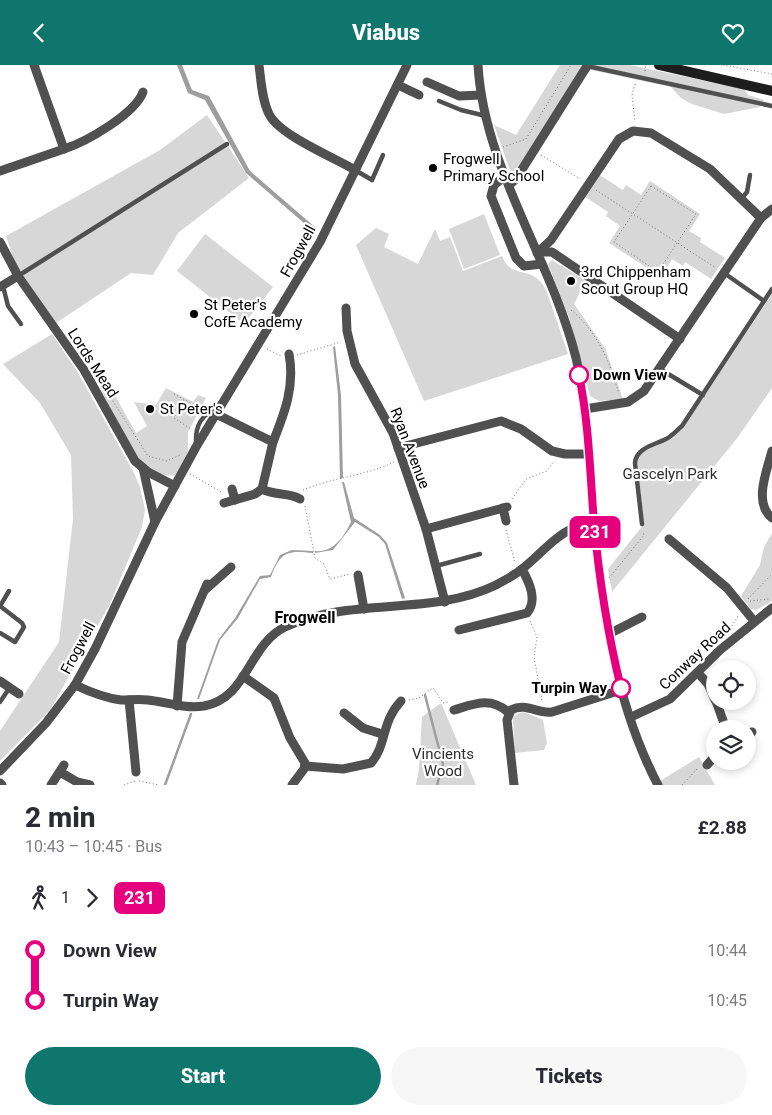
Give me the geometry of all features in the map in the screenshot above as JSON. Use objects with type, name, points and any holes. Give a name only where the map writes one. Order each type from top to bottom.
[{"type":"main road","points":[[659,65],[694,68],[772,91]]},
{"type":"street","points":[[34,65],[64,149]]},
{"type":"street","points":[[259,65],[267,109],[276,125],[288,134],[355,170]]},
{"type":"street","name":"Frogwell","points":[[0,771],[46,723],[75,685],[95,649],[155,521],[214,411],[310,261],[407,65]]},
{"type":"street","points":[[478,65],[481,95],[496,150],[507,181],[558,302],[576,360],[585,409],[590,454],[594,525],[609,634],[621,690],[658,785]]},
{"type":"street","points":[[542,264],[530,267],[521,264],[491,196],[494,185],[516,179],[587,66]]},
{"type":"street","points":[[427,82],[459,96],[481,95]]},
{"type":"street","points":[[398,85],[418,95]]},
{"type":"street","points":[[0,171],[83,141],[128,111],[137,103],[143,92]]},
{"type":"street","points":[[538,253],[551,240],[618,139],[636,130],[651,133],[710,169],[760,218]]},
{"type":"street","points":[[585,409],[621,404],[640,395],[660,369],[760,218],[772,209]]},
{"type":"street","points":[[551,240],[550,246],[555,254]]},
{"type":"street","name":"Lords Mead","points":[[0,242],[18,276],[84,370],[136,461],[143,468],[175,486]]},
{"type":"street","points":[[538,253],[548,250],[555,254],[680,339]]},
{"type":"street","points":[[1,287],[18,276]]},
{"type":"street","name":"Ryan Avenue","points":[[346,308],[347,331],[355,363],[386,417],[398,448],[426,529],[445,602]]},
{"type":"street","points":[[224,503],[256,494],[262,489],[273,442],[290,392],[290,357]]},
{"type":"street","points":[[214,411],[273,442]]},
{"type":"street","points":[[398,448],[501,421],[517,426],[547,449],[557,453],[590,454]]},
{"type":"street","points":[[771,448],[763,486],[763,502],[768,515],[772,518]]},
{"type":"street","points":[[143,468],[155,521]]},
{"type":"street","points":[[232,489],[235,500]]},
{"type":"street","points":[[262,489],[297,498]]},
{"type":"street","points":[[426,529],[505,507],[505,524]]},
{"type":"street","points":[[75,685],[98,695],[129,700],[149,700],[178,706],[196,707],[219,701],[232,693],[257,652],[279,630],[318,617],[364,609],[445,602],[483,590],[520,571],[567,531],[580,526],[594,525]]},
{"type":"street","points":[[674,540],[727,588],[754,621]]},
{"type":"street","points":[[178,706],[182,642],[206,587],[231,567]]},
{"type":"street","points":[[463,627],[527,613],[531,606],[532,594],[520,571]]},
{"type":"street","points":[[358,575],[357,586],[364,609]]},
{"type":"street","name":"Conway Road","points":[[632,717],[670,699],[720,650],[772,608]]},
{"type":"street","points":[[609,634],[635,618]]},
{"type":"street","points":[[698,673],[706,682]]},
{"type":"street","points":[[243,676],[279,699],[290,738],[305,766]]},
{"type":"street","points":[[0,681],[19,694]]},
{"type":"street","points":[[514,785],[507,725],[509,713],[515,708],[523,706],[544,712],[553,712],[621,690]]},
{"type":"street","points":[[129,700],[136,772]]},
{"type":"street","points":[[454,710],[486,701],[499,705],[509,713]]},
{"type":"street","points":[[305,766],[343,769],[366,766],[376,757],[382,734],[396,703]]},
{"type":"street","points":[[350,715],[363,728],[382,734]]},
{"type":"street","points":[[292,785],[305,766]]},
{"type":"street","points":[[51,785],[62,768],[78,782],[90,785]]},
{"type":"lane","points":[[587,66],[772,106]]},
{"type":"lane","points":[[439,101],[461,110],[486,116]]},
{"type":"lane","points":[[18,276],[227,144]]},
{"type":"lane","points":[[355,170],[372,180],[383,155]]},
{"type":"lane","points":[[740,199],[747,192],[750,175]]},
{"type":"lane","points":[[723,273],[764,301]]},
{"type":"lane","points":[[1,287],[8,306],[22,324]]},
{"type":"lane","points":[[642,524],[635,463],[636,455],[643,449],[668,438],[682,426],[772,289]]},
{"type":"lane","points":[[660,369],[703,395]]},
{"type":"lane","points":[[196,447],[195,431],[214,411]]},
{"type":"lane","points":[[436,566],[480,554]]},
{"type":"lane","points":[[0,633],[15,642],[24,627],[22,623],[0,606],[9,591]]},
{"type":"lane","points":[[0,702],[10,687]]},
{"type":"path","points":[[496,150],[526,139],[571,65]]},
{"type":"path","points":[[723,65],[772,74]]},
{"type":"path","points":[[745,69],[746,65]]},
{"type":"path","points":[[636,78],[632,95],[636,130]]},
{"type":"path","points":[[534,151],[588,184],[723,273]]},
{"type":"path","points":[[651,185],[696,214],[658,272],[614,242],[632,213],[651,185]]},
{"type":"path","points":[[558,302],[581,320],[599,344],[611,368],[621,404]]},
{"type":"path","points":[[257,344],[281,356],[290,357],[302,352],[340,343]]},
{"type":"path","points":[[106,390],[148,456],[167,461],[184,451]]},
{"type":"path","points":[[174,394],[184,400],[214,411]]},
{"type":"path","points":[[184,400],[174,418],[195,431]]},
{"type":"path","points":[[505,507],[526,479],[547,471],[557,453]]},
{"type":"path","points":[[358,575],[353,574],[330,579],[324,564],[315,557],[304,504],[297,498],[305,489],[365,472],[376,471],[401,459]]},
{"type":"path","points":[[183,471],[235,500]]},
{"type":"path","points":[[505,524],[520,571]]},
{"type":"path","points":[[603,586],[644,535],[642,524]]},
{"type":"path","points":[[746,601],[772,574]]},
{"type":"path","points":[[527,613],[537,637],[534,657],[544,712]]},
{"type":"path","points":[[396,703],[419,698],[433,688],[443,703],[448,702],[450,710],[454,710]]},
{"type":"path","points":[[682,785],[701,765],[706,765]]},
{"type":"path","points":[[124,785],[136,780],[160,785]]},
{"type":"green space","points":[[560,65],[630,65],[744,89],[748,95],[764,100],[760,107],[724,114],[692,104],[681,98],[671,87],[591,70],[582,79],[515,185],[494,125],[516,135]]},
{"type":"green space","points":[[207,115],[249,178],[178,233],[153,275],[131,273],[56,323],[19,275],[6,236],[160,150]]},
{"type":"green space","points":[[598,174],[623,190],[626,185],[641,195],[650,181],[700,214],[689,231],[701,238],[700,242],[725,258],[711,279],[685,262],[683,266],[672,259],[661,277],[609,243],[620,226],[606,216],[608,212],[584,196]]},
{"type":"green space","points":[[484,214],[500,255],[464,269],[449,229]]},
{"type":"green space","points":[[376,228],[389,234],[384,247],[418,264],[435,229],[440,241],[450,237],[463,271],[502,256],[506,264],[511,268],[530,274],[542,283],[547,292],[568,354],[424,401],[356,245]]},
{"type":"green space","points":[[205,234],[273,287],[244,324],[177,271]]},
{"type":"green space","points":[[552,260],[586,281],[574,304],[605,348],[623,399],[599,401],[590,396],[569,317],[548,264]]},
{"type":"green space","name":"Gascelyn Park","points":[[772,294],[772,388],[738,437],[612,592],[608,569],[644,524],[637,460],[642,452],[671,439],[684,427]]},
{"type":"green space","points":[[52,334],[77,371],[133,471],[140,487],[145,510],[142,527],[110,604],[50,710],[0,761],[0,731],[59,642],[73,519],[71,455],[40,403],[3,364]]},
{"type":"green space","points":[[108,383],[136,433],[147,426],[134,402],[156,405],[166,388],[193,402],[198,395],[206,398],[188,432],[188,451],[176,475],[159,474],[136,456],[100,388]]},
{"type":"green space","points":[[772,533],[772,601],[756,610],[750,608],[741,596],[760,565],[764,547]]},
{"type":"green space","name":"Vincients Wood","points":[[441,703],[476,785],[416,785],[419,769],[422,717]]},
{"type":"green space","points":[[524,712],[543,720],[547,743],[544,750],[515,753],[513,718],[517,714]]},
{"type":"green space","points":[[699,757],[715,785],[662,785],[660,781]]},
{"type":"shaded area","points":[[177,65],[182,65],[192,90],[209,96],[250,171],[316,228],[312,230],[246,173],[205,100],[188,93]]},
{"type":"shaded area","points":[[335,346],[341,395],[343,478],[340,479],[338,395],[333,347]]},
{"type":"shaded area","points":[[342,482],[344,482],[354,518],[380,535],[387,543],[405,598],[402,599],[385,544],[379,537],[355,522],[333,550],[315,553],[315,551],[327,549],[337,543],[351,522]]},
{"type":"shaded area","points":[[292,550],[313,551],[313,553],[297,552],[286,555],[278,562],[271,577],[260,579],[238,618],[220,640],[199,699],[197,699],[218,640],[235,618],[260,576],[270,575],[280,555]]},
{"type":"waterway","points":[[425,695],[443,764],[437,785]]},
{"type":"waterway","points":[[165,785],[191,714]]},
{"type":"bus line","name":"231","points":[[579,375],[587,424],[594,525],[609,634],[621,688]]},
{"type":"place","name":"Frogwell Primary School","points":[[433,168]]},
{"type":"place","name":"3rd Chippenham Scout Group HQ","points":[[571,281]]},
{"type":"place","name":"St Peter's CofE Academy","points":[[194,314]]},
{"type":"place","name":"Down View","points":[[579,375]]},
{"type":"place","name":"St Peter's","points":[[150,409]]},
{"type":"place","name":"Turpin Way","points":[[621,688]]},
{"type":"district","name":"Frogwell","points":[[305,617]]}]
